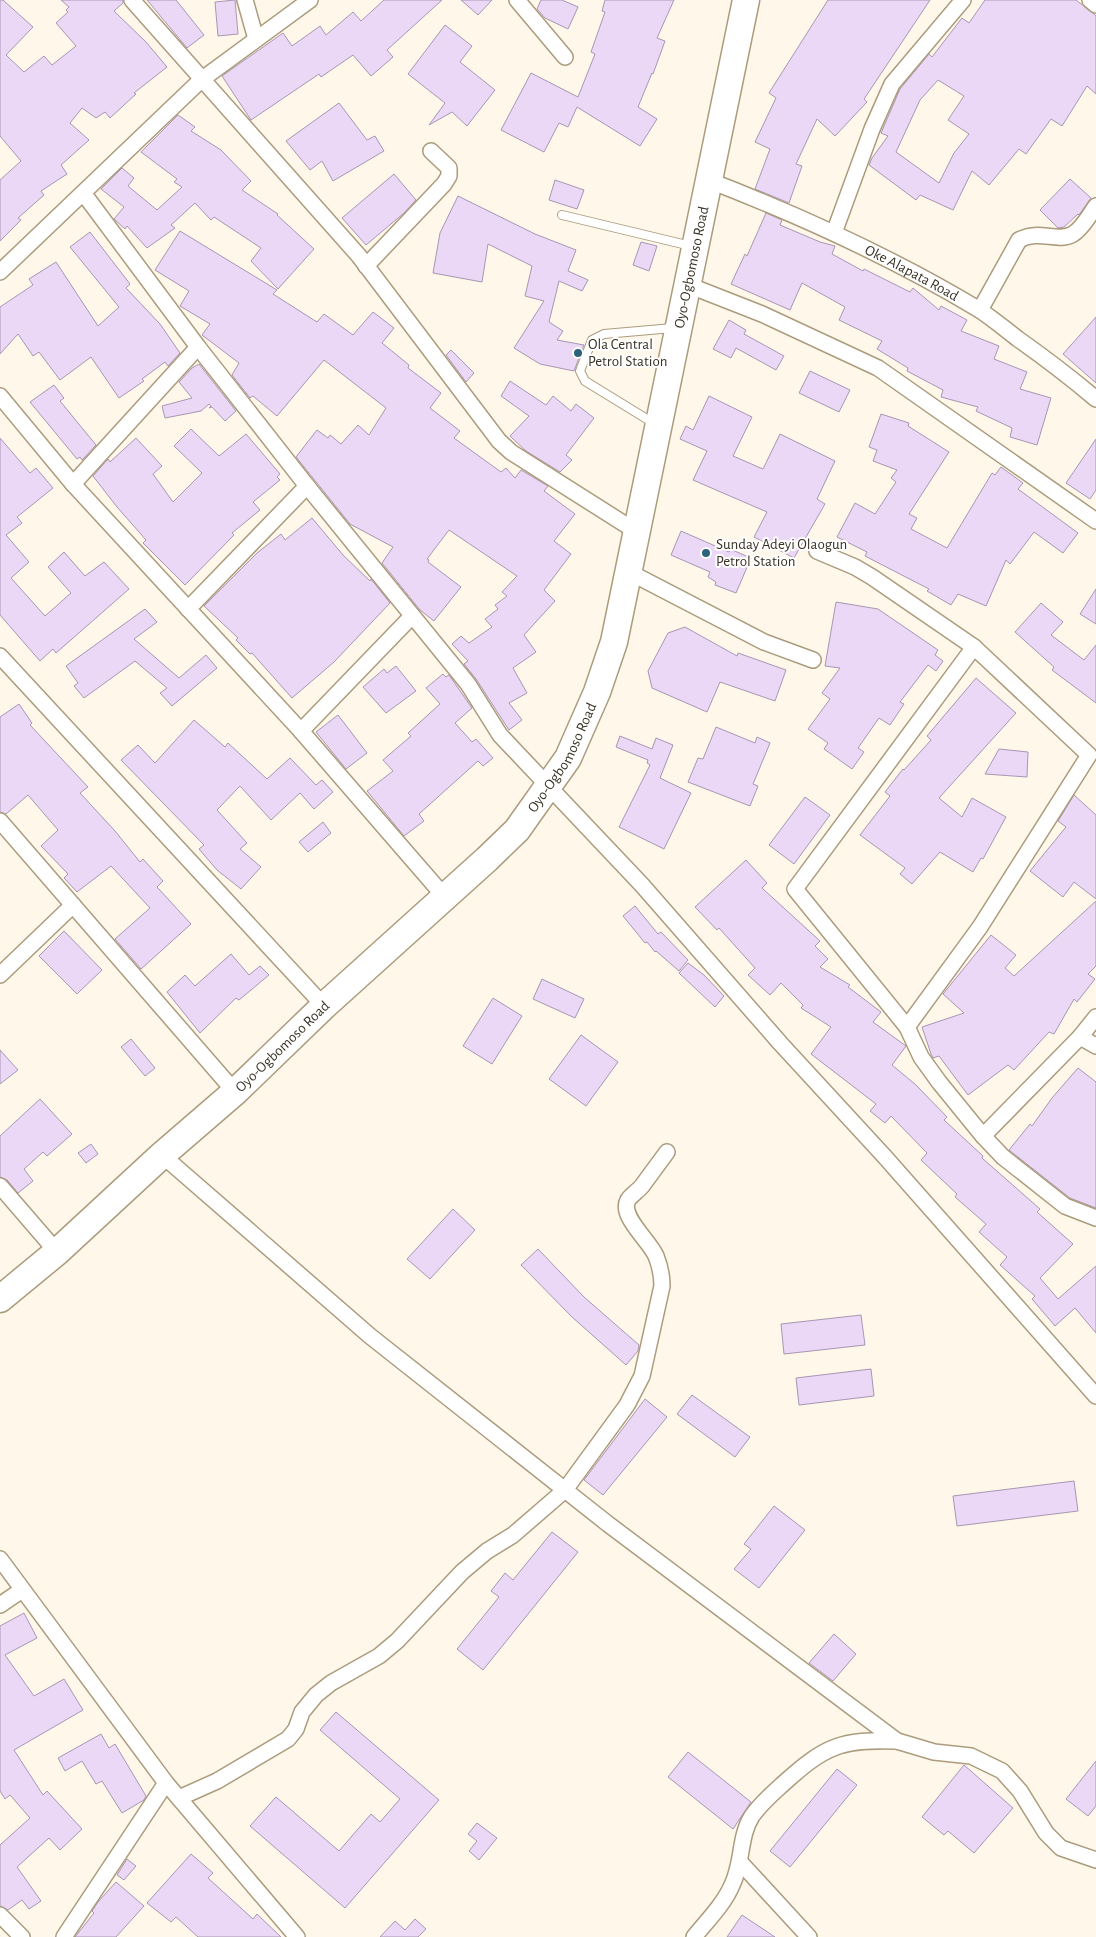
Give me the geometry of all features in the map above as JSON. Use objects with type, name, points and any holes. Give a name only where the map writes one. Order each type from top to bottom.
[{"type":"highway","name":"Oyo-Ogbomoso Road","points":[[0,1299],[57,1252],[162,1155],[235,1092],[324,1006],[486,859],[516,830],[568,758],[597,692],[614,642],[746,0]]},
{"type":"street","points":[[132,0],[366,266],[499,441],[511,452],[636,532]]},
{"type":"street","points":[[245,0],[256,39]]},
{"type":"street","points":[[0,272],[84,194],[201,80],[310,0]]},
{"type":"street","points":[[517,0],[565,57]]},
{"type":"street","points":[[834,233],[872,129],[892,84],[963,0]]},
{"type":"street","points":[[1090,0],[1096,5]]},
{"type":"street","points":[[366,266],[444,184],[449,176],[449,168],[431,151]]},
{"type":"street","name":"Oke Alapata Road","points":[[708,180],[765,202],[834,233],[980,310],[1096,399]]},
{"type":"street","points":[[84,194],[198,347],[307,486],[468,684],[500,735],[642,885],[780,1044],[891,1164],[1096,1396]]},
{"type":"street","points":[[980,310],[1019,240],[1027,236],[1039,234],[1064,237],[1074,234],[1096,206]]},
{"type":"street","points":[[688,285],[762,314],[878,368],[1096,521]]},
{"type":"street","points":[[73,484],[198,347]]},
{"type":"street","points":[[0,396],[73,484],[301,730],[444,896]]},
{"type":"street","points":[[188,609],[307,486]]},
{"type":"street","points":[[817,551],[856,567],[974,647],[1092,750],[980,927],[907,1027]]},
{"type":"street","points":[[629,572],[764,642],[813,660]]},
{"type":"street","points":[[301,730],[412,616]]},
{"type":"street","points":[[974,647],[795,889],[907,1027],[921,1057],[983,1136],[1003,1157],[1065,1206],[1096,1218]]},
{"type":"street","points":[[0,656],[324,1006]]},
{"type":"street","points":[[0,821],[235,1092]]},
{"type":"street","points":[[0,975],[73,905]]},
{"type":"street","points":[[983,1136],[1080,1037],[1096,1017]]},
{"type":"street","points":[[1080,1037],[1096,1046]]},
{"type":"street","points":[[179,1798],[217,1781],[288,1738],[296,1729],[302,1712],[316,1694],[331,1683],[379,1656],[397,1641],[462,1572],[487,1551],[513,1535],[565,1490],[627,1406],[642,1376],[662,1286],[662,1274],[656,1255],[625,1211],[628,1200],[640,1188],[667,1152]]},
{"type":"street","points":[[162,1155],[370,1336],[565,1490],[897,1741]]},
{"type":"street","points":[[0,1186],[57,1252]]},
{"type":"street","points":[[0,1559],[166,1783],[297,1937]]},
{"type":"street","points":[[0,1605],[22,1590]]},
{"type":"street","points":[[694,1937],[732,1886],[740,1862],[742,1842],[752,1817],[766,1800],[808,1762],[827,1750],[849,1742],[871,1740],[897,1741],[934,1752],[971,1756],[1002,1771],[1020,1791],[1046,1833],[1061,1848],[1096,1860]]},
{"type":"street","points":[[64,1937],[166,1783]]},
{"type":"street","points":[[740,1862],[809,1937]]},
{"type":"street","points":[[0,1914],[22,1937]]},
{"type":"lane","points":[[562,215],[695,248]]},
{"type":"lane","points":[[658,426],[585,380],[580,372],[592,340],[604,334],[679,328]]},
{"type":"building","points":[[0,0],[3,0],[33,27],[6,55],[24,72],[44,56],[52,65],[76,46],[56,23],[68,12],[66,10],[69,7],[61,0],[123,0],[123,3],[114,11],[146,42],[167,67],[134,93],[136,94],[110,118],[105,112],[96,118],[82,108],[70,123],[89,140],[61,165],[67,174],[41,191],[44,195],[18,218],[21,220],[0,241],[0,180],[21,161],[0,136]]},
{"type":"building","points":[[147,0],[176,0],[204,35],[187,48]]},
{"type":"building","points":[[235,0],[238,34],[218,36],[215,2]]},
{"type":"building","points":[[384,0],[442,0],[387,50],[393,57],[371,76],[353,55],[321,77],[319,74],[251,120],[222,76],[283,33],[292,46],[320,26],[326,35],[353,12],[361,21]]},
{"type":"building","points":[[461,0],[492,0],[478,15]]},
{"type":"building","points":[[541,0],[562,0],[578,7],[568,29],[545,18],[537,9]]},
{"type":"building","points":[[605,0],[674,0],[657,38],[665,41],[638,107],[657,119],[640,146],[577,107],[568,127],[559,123],[544,152],[501,130],[531,73],[578,97],[595,54],[591,52],[605,12],[602,11]]},
{"type":"building","points":[[828,0],[930,0],[864,99],[867,102],[835,136],[817,119],[796,164],[802,166],[789,203],[755,189],[770,149],[755,142],[776,98],[769,93]]},
{"type":"building","points":[[985,0],[1076,0],[1096,16],[1096,94],[1087,86],[1062,126],[1051,119],[1026,154],[1019,149],[989,185],[972,171],[953,210],[920,195],[916,200],[869,165],[888,136],[881,133],[900,89],[929,54],[932,57],[962,18],[969,23]],"holes":[[[938,80],[964,96],[948,120],[969,134],[954,153],[939,183],[896,152],[920,100]]]},
{"type":"building","points":[[445,25],[472,46],[460,62],[495,90],[467,126],[452,112],[429,125],[445,103],[408,74]]},
{"type":"building","points":[[339,103],[367,140],[375,136],[384,151],[333,181],[322,161],[310,170],[286,141]]},
{"type":"building","points":[[178,115],[195,127],[191,131],[221,150],[251,181],[242,190],[278,214],[314,249],[278,289],[251,261],[261,248],[214,217],[211,220],[195,203],[171,225],[175,228],[147,248],[127,226],[125,229],[114,219],[124,207],[101,189],[122,168],[134,178],[128,186],[157,210],[182,187],[174,182],[177,179],[141,152]]},
{"type":"building","points":[[394,174],[416,200],[404,213],[366,245],[342,218]]},
{"type":"building","points":[[1070,179],[1091,198],[1079,215],[1064,227],[1058,228],[1040,210]]},
{"type":"building","points":[[555,180],[584,190],[577,209],[549,200]]},
{"type":"building","points":[[458,196],[535,234],[576,250],[568,271],[588,280],[582,291],[559,281],[549,322],[563,331],[557,340],[584,345],[574,371],[540,364],[514,348],[544,301],[525,296],[532,266],[488,244],[482,282],[433,273],[440,233]]},
{"type":"building","points":[[766,213],[782,220],[780,225],[820,242],[835,246],[832,254],[863,271],[864,269],[910,292],[913,288],[939,310],[941,306],[967,320],[961,331],[999,346],[994,359],[1027,372],[1020,389],[1051,398],[1037,445],[1010,437],[1012,428],[976,411],[978,407],[941,397],[943,390],[907,371],[908,368],[877,349],[882,341],[839,320],[845,307],[802,283],[790,310],[731,284],[745,254],[747,256]]},
{"type":"building","points":[[180,231],[277,290],[273,294],[317,322],[324,314],[353,335],[373,312],[394,328],[382,343],[409,365],[408,368],[441,393],[430,408],[460,431],[454,438],[501,472],[506,468],[515,478],[521,470],[548,486],[544,491],[575,514],[554,541],[571,554],[544,590],[555,601],[524,635],[536,652],[513,668],[527,693],[509,703],[522,720],[509,730],[464,664],[468,661],[452,644],[461,636],[469,643],[492,627],[485,619],[498,609],[495,605],[507,596],[502,592],[517,576],[449,530],[427,559],[429,560],[428,562],[461,587],[434,621],[420,610],[382,563],[393,547],[350,524],[296,457],[317,430],[328,438],[330,435],[341,444],[358,425],[369,435],[386,408],[324,360],[277,416],[253,396],[250,398],[232,375],[239,363],[202,335],[210,324],[180,306],[189,291],[155,270]]},
{"type":"building","points":[[90,232],[130,284],[126,288],[160,324],[180,353],[168,366],[165,362],[142,379],[144,381],[119,398],[91,357],[60,380],[39,352],[33,356],[18,334],[0,354],[0,307],[33,285],[29,279],[56,262],[98,326],[119,307],[70,247]]},
{"type":"building","points":[[641,242],[657,246],[649,271],[633,265]]},
{"type":"building","points":[[1096,317],[1096,383],[1063,354]]},
{"type":"building","points":[[729,320],[746,330],[744,334],[784,356],[776,370],[736,348],[731,358],[713,349]]},
{"type":"building","points":[[451,350],[474,373],[466,382],[446,355]]},
{"type":"building","points":[[199,364],[236,411],[225,421],[212,407],[209,408],[211,406],[209,404],[201,411],[165,418],[162,406],[192,398],[179,382],[192,368]]},
{"type":"building","points":[[810,371],[850,390],[839,412],[799,393]]},
{"type":"building","points":[[510,381],[546,405],[553,396],[571,411],[576,404],[594,418],[566,455],[572,460],[560,472],[526,451],[510,436],[529,416],[501,396]]},
{"type":"building","points":[[54,385],[64,398],[60,401],[96,445],[82,460],[80,457],[77,459],[30,402]]},
{"type":"building","points":[[709,396],[752,417],[733,456],[763,469],[780,434],[835,461],[817,499],[825,504],[794,558],[754,537],[767,512],[693,480],[707,451],[680,439],[686,426],[693,430]]},
{"type":"building","points":[[881,414],[909,423],[908,426],[949,452],[909,514],[917,518],[911,529],[947,548],[992,473],[995,475],[1001,467],[1023,483],[1018,489],[1078,533],[1063,553],[1034,532],[1010,564],[1006,560],[986,606],[958,594],[951,605],[927,591],[929,589],[865,556],[867,552],[837,537],[855,503],[875,514],[896,482],[891,478],[897,470],[873,461],[877,450],[869,447]]},
{"type":"building","points":[[191,429],[219,456],[246,434],[280,474],[277,477],[280,480],[253,502],[260,510],[232,533],[234,535],[185,585],[143,543],[146,540],[93,476],[108,459],[110,462],[136,438],[162,466],[153,474],[173,502],[202,473],[174,446]]},
{"type":"building","points":[[0,438],[30,473],[36,468],[53,488],[17,517],[22,523],[6,535],[29,562],[11,578],[45,616],[71,593],[48,567],[64,552],[85,576],[104,562],[129,589],[56,653],[53,649],[40,661],[0,615]]},
{"type":"building","points":[[1096,439],[1096,490],[1090,499],[1066,483]]},
{"type":"building","points":[[312,518],[343,555],[370,581],[371,579],[390,603],[334,662],[292,698],[252,653],[250,654],[236,640],[238,638],[204,606],[257,553],[281,534],[285,540]]},
{"type":"building","points":[[681,531],[729,552],[730,549],[751,558],[736,593],[715,585],[716,582],[708,577],[710,572],[671,555]]},
{"type":"building","points":[[1096,589],[1096,624],[1080,614]]},
{"type":"building","points":[[836,602],[878,609],[938,650],[935,655],[943,661],[936,671],[928,665],[900,702],[904,704],[890,725],[879,718],[858,748],[864,752],[852,769],[824,749],[828,743],[808,729],[830,699],[822,693],[840,668],[825,666]]},
{"type":"building","points":[[1041,603],[1063,622],[1051,635],[1084,660],[1096,645],[1096,703],[1052,670],[1054,667],[1015,632]]},
{"type":"building","points":[[145,609],[157,622],[134,639],[179,678],[206,655],[217,668],[172,706],[160,693],[167,688],[135,661],[84,698],[74,686],[78,683],[66,666]]},
{"type":"building","points":[[685,627],[737,656],[738,653],[786,670],[775,701],[720,682],[707,712],[652,688],[648,671],[668,633]]},
{"type":"building","points":[[396,666],[416,691],[386,713],[363,687],[384,669],[387,673]]},
{"type":"building","points":[[443,674],[446,677],[449,675],[472,708],[455,723],[472,742],[476,739],[493,758],[483,766],[478,761],[419,814],[424,821],[404,836],[367,791],[393,771],[383,760],[411,736],[408,733],[440,704],[426,688]]},
{"type":"building","points":[[976,678],[1016,713],[939,798],[962,817],[972,798],[1006,817],[983,859],[981,858],[973,872],[940,852],[912,884],[900,874],[905,868],[860,835],[890,796],[885,792],[903,769],[931,740],[927,736]]},
{"type":"building","points":[[19,704],[32,723],[30,725],[88,787],[80,793],[140,862],[143,859],[163,881],[157,887],[191,924],[141,969],[115,939],[150,908],[111,866],[77,892],[64,878],[68,874],[41,846],[58,830],[28,795],[6,814],[0,812],[0,717]]},
{"type":"building","points":[[338,715],[367,753],[346,769],[316,732]]},
{"type":"building","points":[[194,720],[225,747],[228,743],[267,779],[290,758],[316,785],[322,780],[333,792],[314,809],[300,793],[271,820],[240,786],[217,810],[247,843],[240,849],[261,867],[241,889],[217,870],[199,849],[204,845],[121,760],[138,745],[155,763]]},
{"type":"building","points":[[716,727],[755,743],[757,737],[770,743],[753,784],[758,786],[750,806],[688,782],[698,758],[703,759]]},
{"type":"building","points":[[620,736],[652,749],[656,738],[673,745],[660,778],[691,793],[664,849],[619,827],[650,765],[647,763],[648,760],[616,747]]},
{"type":"building","points":[[999,749],[1028,752],[1027,777],[985,774]]},
{"type":"building","points":[[1074,795],[1096,815],[1096,899],[1074,882],[1063,897],[1030,871],[1066,827],[1058,821]]},
{"type":"building","points":[[805,797],[830,815],[794,864],[769,845]]},
{"type":"building","points":[[323,822],[331,833],[308,852],[299,842]]},
{"type":"building","points":[[746,860],[767,883],[762,888],[820,941],[815,946],[828,959],[820,967],[850,985],[848,987],[881,1012],[873,1022],[906,1046],[892,1065],[916,1085],[947,1117],[944,1120],[983,1156],[982,1158],[1040,1209],[1037,1212],[1073,1244],[1040,1278],[1058,1299],[1096,1266],[1096,1333],[1075,1308],[1055,1326],[1032,1299],[1035,1296],[1000,1265],[1007,1257],[979,1232],[986,1224],[955,1197],[957,1194],[921,1160],[927,1153],[891,1116],[885,1123],[870,1111],[876,1104],[811,1054],[831,1027],[801,1008],[803,1005],[781,983],[770,995],[748,975],[755,968],[719,928],[717,930],[695,907]]},
{"type":"building","points":[[1096,901],[1096,966],[1088,974],[1095,979],[1077,1002],[1074,999],[1054,1034],[1049,1032],[1014,1070],[1008,1065],[968,1095],[939,1056],[933,1058],[922,1027],[964,1013],[943,994],[991,935],[1016,955],[1005,968],[1014,976]]},
{"type":"building","points":[[635,906],[658,934],[661,932],[688,960],[679,971],[655,952],[647,942],[645,943],[623,916]]},
{"type":"building","points":[[64,931],[102,970],[77,994],[39,956]]},
{"type":"building","points":[[231,954],[249,975],[260,966],[269,975],[239,1000],[236,998],[200,1033],[167,992],[185,975],[195,986]]},
{"type":"building","points":[[688,963],[704,975],[724,996],[715,1007],[679,973]]},
{"type":"building","points":[[542,979],[584,999],[575,1018],[533,999]]},
{"type":"building","points":[[493,998],[522,1016],[492,1064],[463,1046]]},
{"type":"building","points":[[581,1035],[618,1062],[586,1106],[549,1079]]},
{"type":"building","points":[[131,1039],[155,1068],[145,1076],[121,1047]]},
{"type":"building","points":[[0,1050],[18,1070],[0,1084]]},
{"type":"building","points":[[1078,1068],[1096,1082],[1096,1208],[1070,1198],[1009,1150],[1030,1124],[1032,1126],[1052,1098]]},
{"type":"building","points":[[40,1099],[72,1134],[47,1156],[43,1152],[24,1169],[33,1181],[18,1193],[7,1180],[0,1177],[0,1136]]},
{"type":"building","points":[[91,1144],[98,1154],[86,1163],[78,1153]]},
{"type":"building","points":[[453,1209],[475,1230],[430,1279],[407,1259]]},
{"type":"building","points":[[538,1249],[584,1297],[639,1345],[638,1351],[626,1365],[572,1317],[521,1265]]},
{"type":"building","points":[[861,1315],[865,1345],[784,1354],[781,1324]]},
{"type":"building","points":[[871,1369],[874,1396],[799,1405],[796,1378]]},
{"type":"building","points":[[692,1395],[750,1437],[735,1457],[677,1414]]},
{"type":"building","points":[[645,1399],[667,1417],[603,1495],[584,1480]]},
{"type":"building","points":[[1074,1481],[1078,1511],[957,1526],[953,1496]]},
{"type":"building","points":[[774,1506],[805,1530],[759,1588],[734,1569],[751,1549],[744,1544]]},
{"type":"building","points":[[552,1532],[578,1552],[483,1670],[457,1649],[499,1597],[491,1591],[505,1573],[513,1580]]},
{"type":"building","points":[[24,1613],[37,1638],[5,1655],[34,1696],[64,1679],[83,1710],[14,1750],[43,1795],[47,1791],[82,1829],[60,1850],[49,1838],[17,1867],[41,1901],[29,1909],[22,1900],[8,1910],[0,1906],[0,1845],[30,1818],[10,1795],[5,1799],[0,1791],[0,1626]]},
{"type":"building","points":[[834,1634],[856,1654],[833,1681],[809,1663]]},
{"type":"building","points":[[336,1712],[439,1800],[345,1908],[250,1826],[276,1797],[339,1851],[371,1814],[380,1822],[400,1799],[320,1730]]},
{"type":"building","points":[[101,1734],[109,1748],[115,1744],[146,1796],[144,1800],[122,1813],[102,1781],[96,1784],[82,1761],[65,1771],[58,1758]]},
{"type":"building","points":[[688,1752],[751,1802],[733,1829],[668,1777]]},
{"type":"building","points":[[1096,1761],[1096,1806],[1088,1816],[1066,1799]]},
{"type":"building","points":[[964,1765],[1013,1808],[974,1853],[948,1831],[944,1835],[922,1817]]},
{"type":"building","points":[[837,1769],[857,1785],[790,1867],[770,1851]]},
{"type":"building","points":[[477,1823],[497,1838],[479,1860],[469,1851],[477,1841],[468,1834]]},
{"type":"building","points":[[191,1854],[213,1873],[208,1878],[253,1919],[257,1914],[281,1937],[198,1937],[176,1917],[171,1922],[147,1903]]},
{"type":"building","points":[[127,1859],[136,1866],[124,1880],[117,1875]]},
{"type":"building","points":[[116,1882],[144,1906],[116,1937],[75,1937],[94,1913],[92,1911],[98,1902]]},
{"type":"building","points":[[742,1915],[775,1937],[727,1937]]},
{"type":"building","points":[[415,1919],[426,1929],[418,1937],[380,1937],[395,1921],[405,1930]]},
{"type":"place","name":"Ola Central Petrol Station","points":[[578,353]]},
{"type":"place","name":"Sunday Adeyi Olaogun Petrol Station","points":[[706,553]]}]
